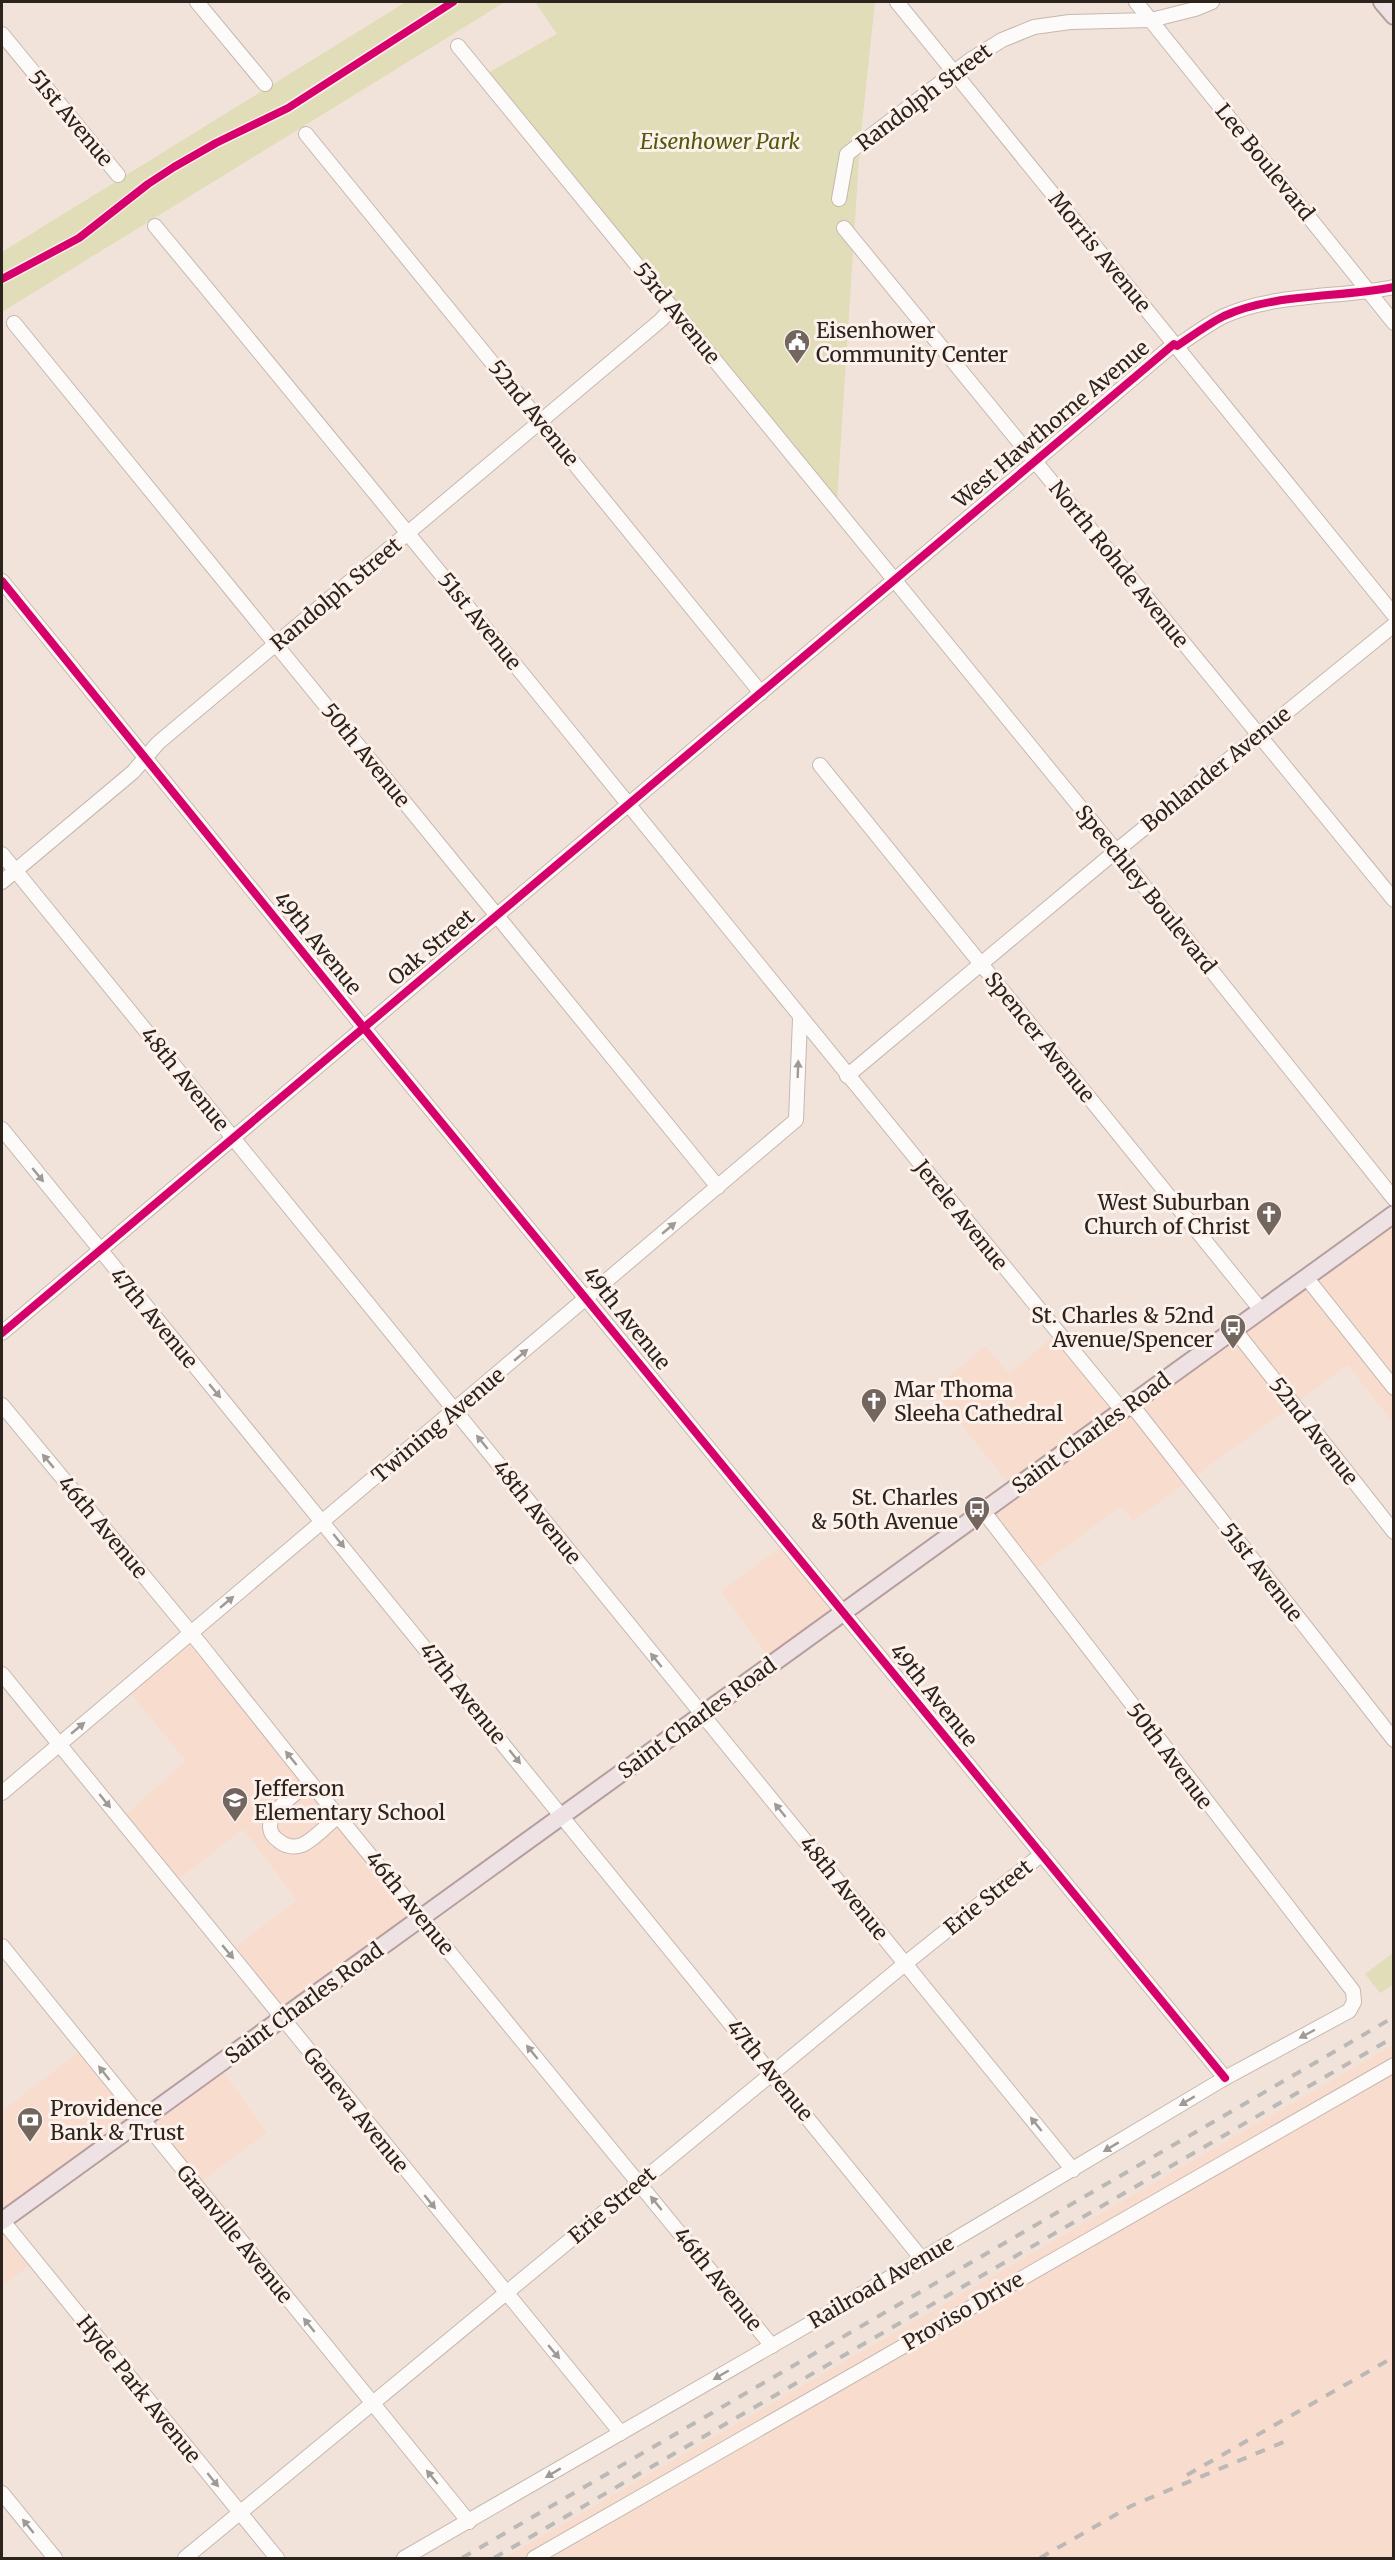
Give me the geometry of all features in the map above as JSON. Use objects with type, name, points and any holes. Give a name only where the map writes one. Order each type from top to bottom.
[{"type":"main road","points":[[1382,2],[1394,16]]},
{"type":"main road","name":"Saint Charles Road","points":[[2,2221],[1394,1214]]},
{"type":"street","points":[[197,2],[265,84]]},
{"type":"street","name":"Morris Avenue","points":[[897,2],[1394,615]]},
{"type":"street","name":"Lee Boulevard","points":[[1136,2],[1394,323]]},
{"type":"street","name":"Randolph Street","points":[[839,200],[847,154],[954,72],[1002,40],[1034,27],[1070,22],[1152,21],[1212,2]]},
{"type":"street","name":"51st Avenue","points":[[2,34],[118,175]]},
{"type":"street","name":"53rd Avenue","points":[[458,46],[896,580]]},
{"type":"street","name":"52nd Avenue","points":[[306,134],[761,693]]},
{"type":"street","name":"51st Avenue","points":[[156,226],[409,532],[800,1019]]},
{"type":"street","name":"North Rohde Avenue","points":[[844,228],[1394,900]]},
{"type":"street","name":"West Hawthorne Avenue","points":[[829,635],[1174,344],[1177,346],[1224,316],[1268,303],[1369,292],[1394,287]]},
{"type":"street","name":"Randolph Street","points":[[2,882],[146,758],[158,743],[661,320],[672,308]]},
{"type":"street","name":"50th Avenue","points":[[14,323],[718,1187]]},
{"type":"street","name":"Speechley Boulevard","points":[[896,580],[1394,1199]]},
{"type":"street","name":"49th Avenue","points":[[2,581],[364,1028],[1225,2078]]},
{"type":"street","name":"Bohlander Avenue","points":[[847,1076],[1257,734],[1394,625]]},
{"type":"street","name":"Oak Street","points":[[2,1333],[829,635]]},
{"type":"street","name":"Spencer Avenue","points":[[820,765],[1261,1310]]},
{"type":"street","name":"48th Avenue","points":[[2,854],[1073,2170]]},
{"type":"street","name":"Jerele Avenue","points":[[800,1019],[1127,1407]]},
{"type":"street","name":"Twining Avenue","points":[[2,1793],[796,1120],[800,1019]]},
{"type":"street","name":"47th Avenue","points":[[2,1129],[99,1251],[323,1521],[922,2259]]},
{"type":"street","points":[[1306,1277],[1394,1388]]},
{"type":"street","name":"52nd Avenue","points":[[1234,1329],[1394,1532]]},
{"type":"street","name":"46th Avenue","points":[[2,1406],[191,1633],[310,1782],[772,2346]]},
{"type":"street","name":"51st Avenue","points":[[1127,1407],[1394,1740]]},
{"type":"street","name":"50th Avenue","points":[[984,1512],[1206,1804],[1353,1991],[1354,2002]]},
{"type":"street","name":"Geneva Avenue","points":[[2,1674],[505,2294],[621,2433]]},
{"type":"street","points":[[310,1782],[277,1808],[271,1829],[274,1837],[290,1846],[302,1845],[338,1816]]},
{"type":"street","name":"Erie Street","points":[[185,2559],[639,2182],[1042,1854]]},
{"type":"street","name":"Granville Avenue","points":[[2,1946],[469,2522]]},
{"type":"street","name":"Railroad Avenue","points":[[404,2559],[922,2259],[1225,2078],[1349,2011],[1354,2002]]},
{"type":"street","name":"Proviso Drive","points":[[534,2559],[1394,2065]]},
{"type":"street","name":"Hyde Park Avenue","points":[[2,2221],[277,2559]]},
{"type":"street","points":[[2,2493],[55,2559]]},
{"type":"shaded area","points":[[1393,1215],[1393,1423],[1348,1365],[1133,1521],[1121,1506],[1031,1573],[984,1513]]},
{"type":"shaded area","points":[[1055,1335],[1116,1410],[1011,1487],[933,1389],[986,1346],[1009,1374]]},
{"type":"shaded area","points":[[784,1545],[838,1612],[771,1661],[721,1591]]},
{"type":"shaded area","name":"Jefferson Elementary School","points":[[189,1637],[417,1917],[283,2014],[231,1950],[297,1900],[243,1829],[176,1881],[123,1817],[186,1761],[128,1690]]},
{"type":"shaded area","points":[[1393,2045],[1393,2558],[504,2558],[1381,2052]]},
{"type":"shaded area","points":[[83,2049],[140,2119],[2,2219],[2,2111]]},
{"type":"shaded area","points":[[219,2066],[267,2133],[196,2185],[142,2122]]},
{"type":"shaded area","points":[[2,2228],[31,2264],[2,2286]]},
{"type":"green space","points":[[406,2],[505,2],[2,312],[2,252]]},
{"type":"green space","name":"Eisenhower Park","points":[[535,2],[875,2],[860,143],[837,501],[486,74],[557,34]]},
{"type":"green space","points":[[1393,1953],[1393,1985],[1380,1993],[1365,1974]]},
{"type":"railway","points":[[462,2558],[1394,2017]]},
{"type":"railway","points":[[494,2558],[1394,2037]]},
{"type":"railway","points":[[1187,2475],[1394,2357]]},
{"type":"railway","points":[[1040,2558],[1131,2506],[1286,2441]]},
{"type":"cycle path","points":[[2,279],[79,238],[148,184],[174,167],[216,143],[288,108],[453,2]]},
{"type":"cycle path","points":[[2,1333],[1174,344],[1177,346],[1224,316],[1264,303],[1394,287]]},
{"type":"cycle path","points":[[2,581],[364,1028],[1225,2078]]},
{"type":"place","name":"Eisenhower Community Center","points":[[797,365]]},
{"type":"place","name":"West Suburban Church of Christ","points":[[1269,1237]]},
{"type":"place","name":"St. Charles & 52nd Avenue/Spencer","points":[[1233,1350]]},
{"type":"place","name":"Mar Thoma Sleeha Cathedral","points":[[874,1424]]},
{"type":"place","name":"St. Charles & 50th Avenue","points":[[977,1532]]},
{"type":"place","name":"Jefferson Elementary School","points":[[235,1823]]},
{"type":"place","name":"Providence Bank & Trust","points":[[30,2143]]}]
